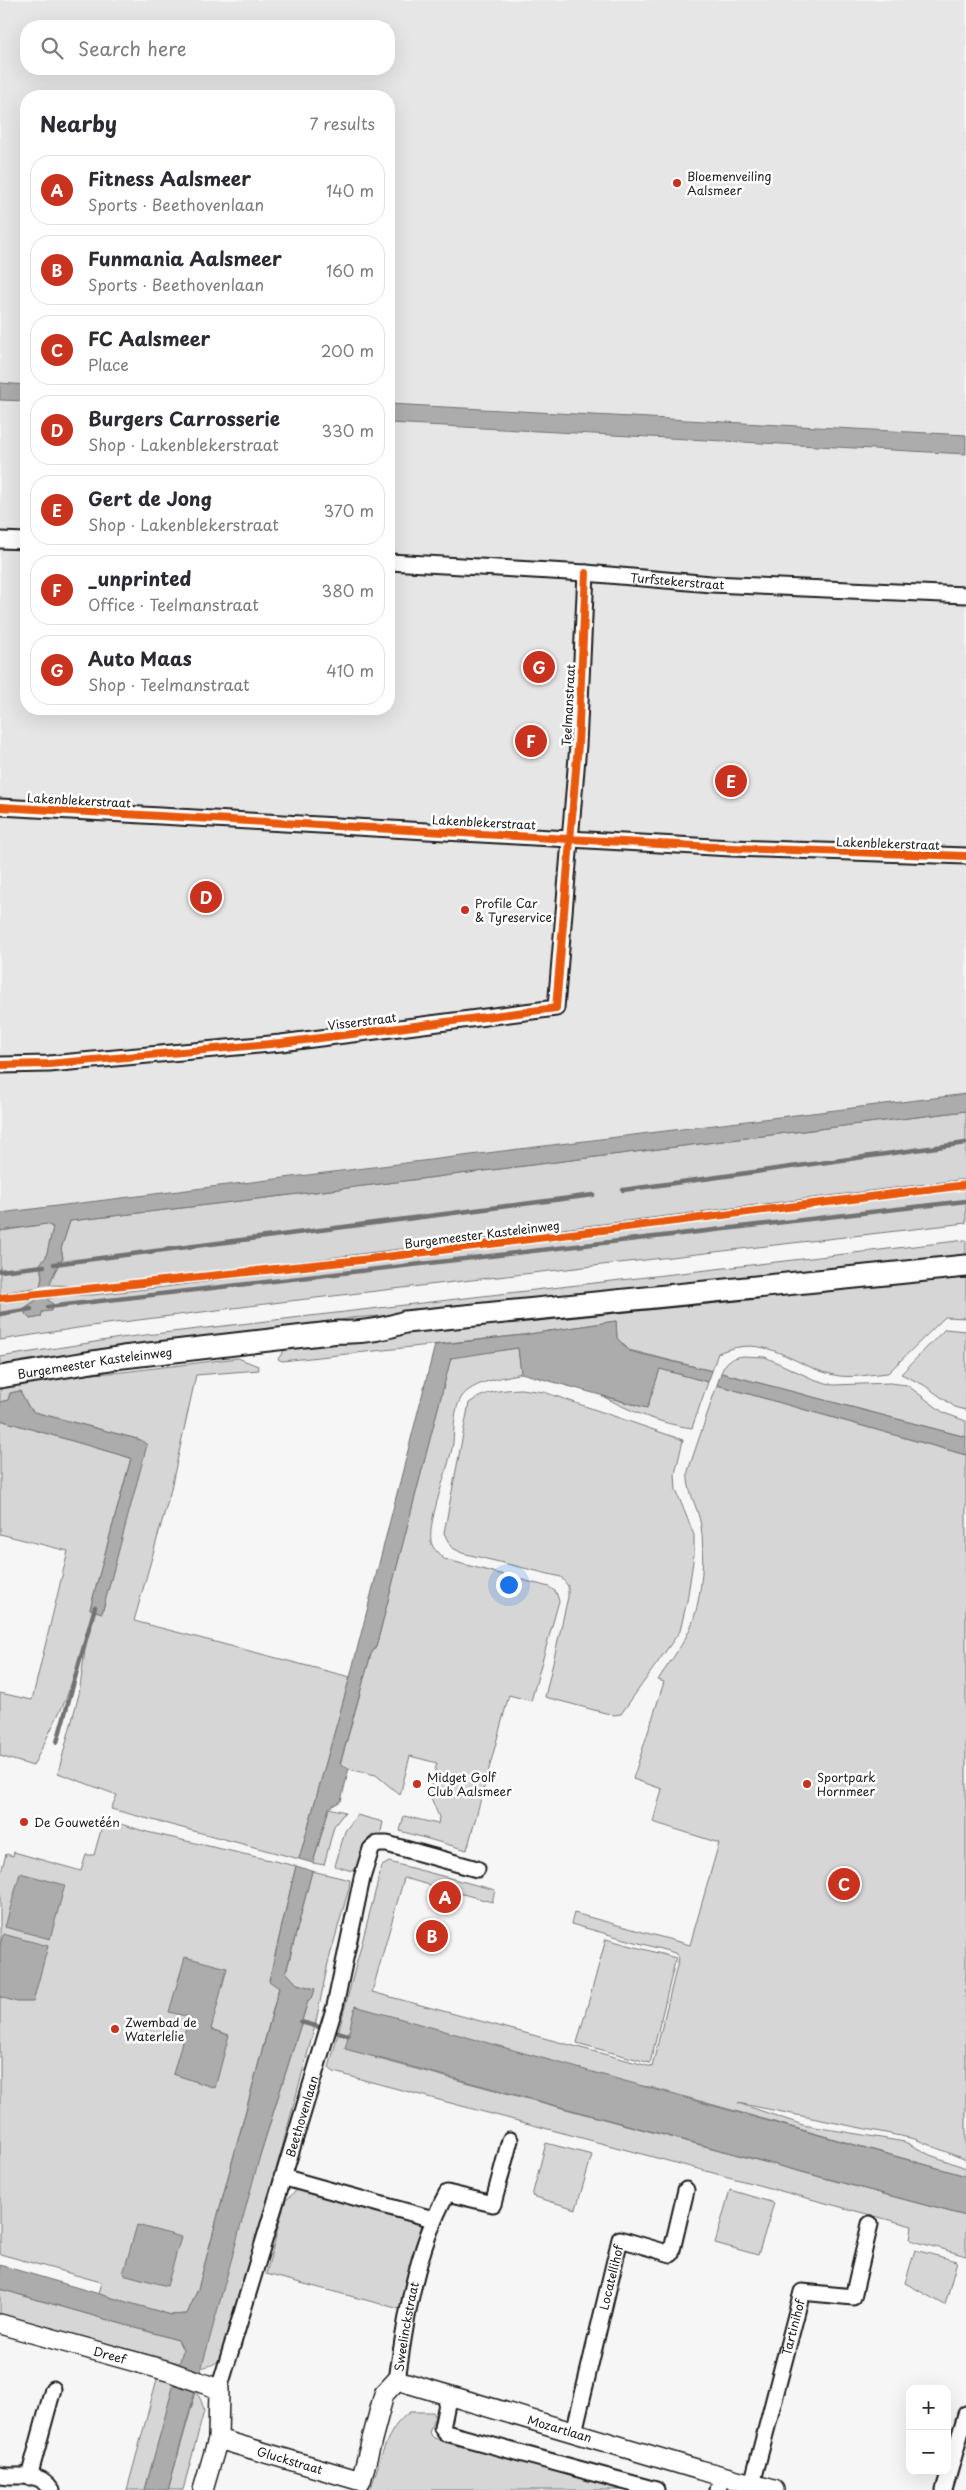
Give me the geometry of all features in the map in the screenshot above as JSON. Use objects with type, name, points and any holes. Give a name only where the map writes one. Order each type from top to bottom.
[{"type":"main road","name":"Burgemeester Kasteleinweg","points":[[0,1377],[123,1357],[339,1332],[373,1331],[405,1322],[966,1266]]},
{"type":"street","points":[[0,540],[20,541]]},
{"type":"street","name":"Turfstekerstraat","points":[[395,562],[586,573],[711,584],[966,595]]},
{"type":"street","name":"Teelmanstraat","points":[[570,837],[578,745],[586,573]]},
{"type":"street","name":"Lakenblekerstraat","points":[[0,807],[802,851],[966,856]]},
{"type":"street","name":"Visserstraat","points":[[0,1065],[49,1064],[281,1043],[556,1008],[570,837]]},
{"type":"street","name":"Beethovenlaan","points":[[203,2490],[218,2440],[219,2388],[335,2006],[370,1849],[377,1844],[387,1844],[477,1868]]},
{"type":"street","name":"Sweelinckstraat","points":[[360,2486],[384,2394],[397,2380],[407,2308],[433,2219],[447,2193],[493,2204],[510,2140]]},
{"type":"street","points":[[282,2177],[433,2219]]},
{"type":"street","name":"Locatellihof","points":[[574,2432],[620,2239],[671,2254],[686,2190]]},
{"type":"street","name":"Tartinihof","points":[[752,2484],[802,2292],[853,2297],[870,2224]]},
{"type":"street","name":"Dreef","points":[[0,2324],[174,2373],[219,2388]]},
{"type":"street","name":"Mozartlaan","points":[[397,2380],[574,2432],[720,2483],[752,2484],[774,2490]]},
{"type":"street","points":[[29,2477],[53,2389]]},
{"type":"street","points":[[449,2394],[442,2428],[446,2433],[656,2490]]},
{"type":"street","points":[[944,2490],[966,2414]]},
{"type":"street","name":"Gluckstraat","points":[[218,2440],[360,2486]]},
{"type":"street","points":[[0,2475],[21,2474],[42,2480],[52,2490]]},
{"type":"shaded area","points":[[0,0],[966,0],[966,1097],[0,1218]]},
{"type":"shaded area","points":[[0,383],[20,385],[20,401],[0,400]]},
{"type":"shaded area","points":[[395,404],[966,435],[966,454],[395,423]]},
{"type":"shaded area","points":[[966,1094],[966,1111],[70,1221],[61,1249],[63,1258],[52,1277],[48,1293],[47,1299],[53,1304],[51,1311],[42,1312],[41,1317],[30,1319],[25,1314],[26,1307],[38,1299],[42,1277],[40,1264],[46,1257],[53,1227],[46,1224],[0,1231],[0,1213]]},
{"type":"shaded area","points":[[966,1111],[966,1179],[190,1275],[91,1286],[49,1285],[63,1258],[61,1249],[70,1221]]},
{"type":"shaded area","points":[[966,1188],[966,1223],[281,1302],[91,1326],[0,1340],[0,1303],[38,1299],[26,1307],[30,1319],[41,1317],[42,1312],[53,1304],[47,1299],[65,1295],[93,1295],[156,1288]]},
{"type":"shaded area","points":[[50,1225],[53,1229],[46,1257],[40,1264],[42,1277],[40,1287],[0,1293],[0,1231]]},
{"type":"shaded area","points":[[966,1240],[966,1258],[425,1313],[351,1318],[316,1326],[0,1369],[0,1357],[120,1338]]},
{"type":"shaded area","points":[[966,1274],[966,1318],[945,1317],[888,1373],[854,1376],[834,1375],[778,1352],[751,1346],[718,1353],[712,1371],[629,1350],[617,1338],[616,1321],[523,1335],[282,1361],[278,1359],[285,1349],[293,1345]]},
{"type":"shaded area","points":[[616,1321],[617,1338],[629,1351],[712,1371],[708,1382],[660,1369],[647,1408],[521,1373],[518,1348],[451,1358],[376,1647],[371,1654],[340,1764],[349,1768],[341,1801],[329,1808],[313,1863],[299,1859],[350,1677],[435,1345],[523,1335]]},
{"type":"shaded area","points":[[945,1329],[966,1331],[966,1410],[955,1407],[924,1385],[901,1374]]},
{"type":"shaded area","points":[[518,1348],[521,1373],[480,1384],[466,1392],[461,1398],[456,1413],[451,1454],[431,1531],[433,1546],[444,1559],[549,1587],[556,1592],[559,1601],[531,1701],[509,1695],[467,1850],[400,1831],[404,1816],[438,1824],[439,1817],[429,1793],[437,1763],[410,1756],[400,1795],[376,1775],[348,1769],[340,1765],[371,1654],[376,1647],[451,1357]]},
{"type":"shaded area","points":[[743,1356],[765,1357],[813,1379],[833,1385],[890,1383],[907,1385],[944,1413],[966,1421],[966,1437],[721,1373],[729,1361]]},
{"type":"shaded area","points":[[238,1358],[258,1366],[259,1370],[196,1375],[170,1493],[134,1621],[350,1677],[299,1859],[111,1809],[117,1795],[58,1773],[79,1694],[87,1636],[66,1699],[33,1766],[0,1756],[0,1693],[32,1700],[68,1551],[0,1534],[0,1420],[131,1458],[90,1609],[102,1613],[146,1445],[141,1440],[34,1412],[28,1406],[20,1391],[10,1393],[8,1400],[0,1402],[0,1385],[49,1377],[122,1372]]},
{"type":"shaded area","points":[[660,1369],[708,1382],[692,1428],[646,1416],[602,1396],[647,1408]]},
{"type":"shaded area","points":[[721,1373],[966,1437],[966,1455],[717,1385]]},
{"type":"shaded area","name":"Sportpark Hornmeer","points":[[717,1385],[966,1455],[966,2160],[915,2139],[738,2103],[803,2125],[905,2142],[930,2155],[966,2168],[966,2176],[650,2087],[375,2058],[966,2216],[966,2256],[910,2240],[912,2226],[334,2072],[329,2068],[382,1866],[389,1862],[495,1890],[492,1902],[404,1878],[372,1992],[652,2067],[679,1958],[675,1953],[571,1924],[574,1913],[690,1945],[719,1843],[653,1822],[662,1789],[633,1779],[664,1682],[658,1680],[686,1636],[693,1621],[699,1599],[702,1574],[702,1537],[701,1526],[690,1492],[688,1471]]},
{"type":"shaded area","points":[[521,1389],[544,1392],[683,1440],[675,1474],[676,1490],[694,1535],[694,1555],[687,1601],[680,1631],[621,1714],[613,1715],[545,1697],[568,1597],[568,1586],[561,1577],[462,1553],[451,1547],[444,1533],[469,1403],[481,1396],[494,1392]]},
{"type":"shaded area","points":[[20,1391],[28,1406],[34,1412],[141,1440],[147,1445],[102,1613],[90,1609],[131,1458],[0,1420],[0,1402],[8,1400],[10,1393]]},
{"type":"shaded area","points":[[329,1808],[345,1812],[334,1826],[324,1865],[313,1863]]},
{"type":"shaded area","points":[[357,1815],[383,1822],[380,1836],[372,1835],[365,1842],[359,1867],[352,1871],[335,1866],[345,1831]]},
{"type":"shaded area","name":"Zwembad de Waterlelie","points":[[104,1819],[147,1832],[296,1866],[269,1980],[279,1987],[198,2289],[187,2314],[171,2315],[98,2294],[101,2282],[0,2254],[0,1875],[6,1854],[13,1856],[14,1852],[81,1871],[86,1855],[94,1855]]},
{"type":"shaded area","points":[[296,1866],[312,1871],[286,1972],[297,1984],[315,1989],[313,1996],[308,2001],[261,2152],[168,2490],[145,2490],[183,2350],[178,2340],[0,2289],[0,2265],[171,2315],[187,2314],[198,2289],[279,1988],[269,1981]]},
{"type":"shaded area","points":[[312,1871],[350,1880],[349,1888],[328,1963],[315,2026],[229,2343],[224,2354],[214,2364],[198,2368],[0,2314],[0,2289],[178,2340],[183,2350],[261,2152],[308,2001],[313,1996],[314,1989],[297,1984],[286,1973]]},
{"type":"shaded area","points":[[20,1873],[65,1885],[50,1939],[5,1927]]},
{"type":"shaded area","points":[[3,1934],[48,1946],[33,2002],[17,2002],[0,1997],[0,1946]]},
{"type":"shaded area","points":[[606,1939],[676,1958],[650,2063],[577,2043]]},
{"type":"shaded area","points":[[185,1957],[227,1968],[211,2029],[229,2035],[215,2088],[173,2074],[189,2017],[169,2012]]},
{"type":"shaded area","points":[[355,2006],[966,2176],[966,2216],[345,2049]]},
{"type":"shaded area","points":[[546,2143],[592,2155],[576,2209],[532,2196]]},
{"type":"shaded area","points":[[308,2189],[420,2218],[422,2224],[400,2309],[266,2274],[285,2201],[297,2190]]},
{"type":"shaded area","points":[[730,2190],[774,2203],[758,2255],[715,2243]]},
{"type":"shaded area","points":[[137,2225],[181,2237],[167,2286],[123,2274]]},
{"type":"shaded area","points":[[915,2250],[957,2261],[945,2305],[905,2283]]},
{"type":"shaded area","points":[[157,2379],[188,2387],[198,2395],[202,2402],[204,2411],[183,2490],[168,2490],[193,2402],[171,2396],[145,2490],[127,2490]]},
{"type":"shaded area","points":[[410,2412],[433,2412],[435,2416],[429,2433],[434,2438],[622,2490],[370,2490],[389,2437],[395,2427]]},
{"type":"pier","points":[[52,1285],[49,1298],[34,1300],[38,1287]]},
{"type":"waterway","points":[[623,1190],[966,1143]]},
{"type":"waterway","points":[[54,1264],[593,1195]]},
{"type":"waterway","points":[[48,1307],[966,1201]]},
{"type":"waterway","points":[[0,1271],[44,1266]]},
{"type":"waterway","points":[[0,1314],[31,1309]]},
{"type":"waterway","points":[[57,1742],[95,1607]]},
{"type":"waterway","points":[[301,2022],[348,2035]]},
{"type":"cycle path","points":[[0,1065],[49,1064],[281,1043],[556,1008],[578,745],[586,573]]},
{"type":"cycle path","points":[[0,807],[731,848],[966,856]]},
{"type":"cycle path","points":[[0,1298],[361,1260],[966,1185]]},
{"type":"place","name":"Bloemenveiling Aalsmeer","points":[[677,183]]},
{"type":"place","name":"Auto Maas","points":[[539,667]]},
{"type":"place","name":"_unprinted","points":[[531,741]]},
{"type":"place","name":"Gert de Jong","points":[[731,781]]},
{"type":"place","name":"Burgers Carrosserie","points":[[206,897]]},
{"type":"place","name":"Profile Car & Tyreservice","points":[[465,910]]},
{"type":"place","name":"Midget Golf Club Aalsmeer","points":[[417,1784]]},
{"type":"place","name":"Sportpark Hornmeer","points":[[807,1784]]},
{"type":"place","name":"De Gouwetéén","points":[[24,1822]]},
{"type":"place","name":"FC Aalsmeer","points":[[844,1884]]},
{"type":"place","name":"Fitness Aalsmeer","points":[[445,1897]]},
{"type":"place","name":"Funmania Aalsmeer","points":[[432,1936]]},
{"type":"place","name":"Zwembad de Waterlelie","points":[[115,2029]]}]
